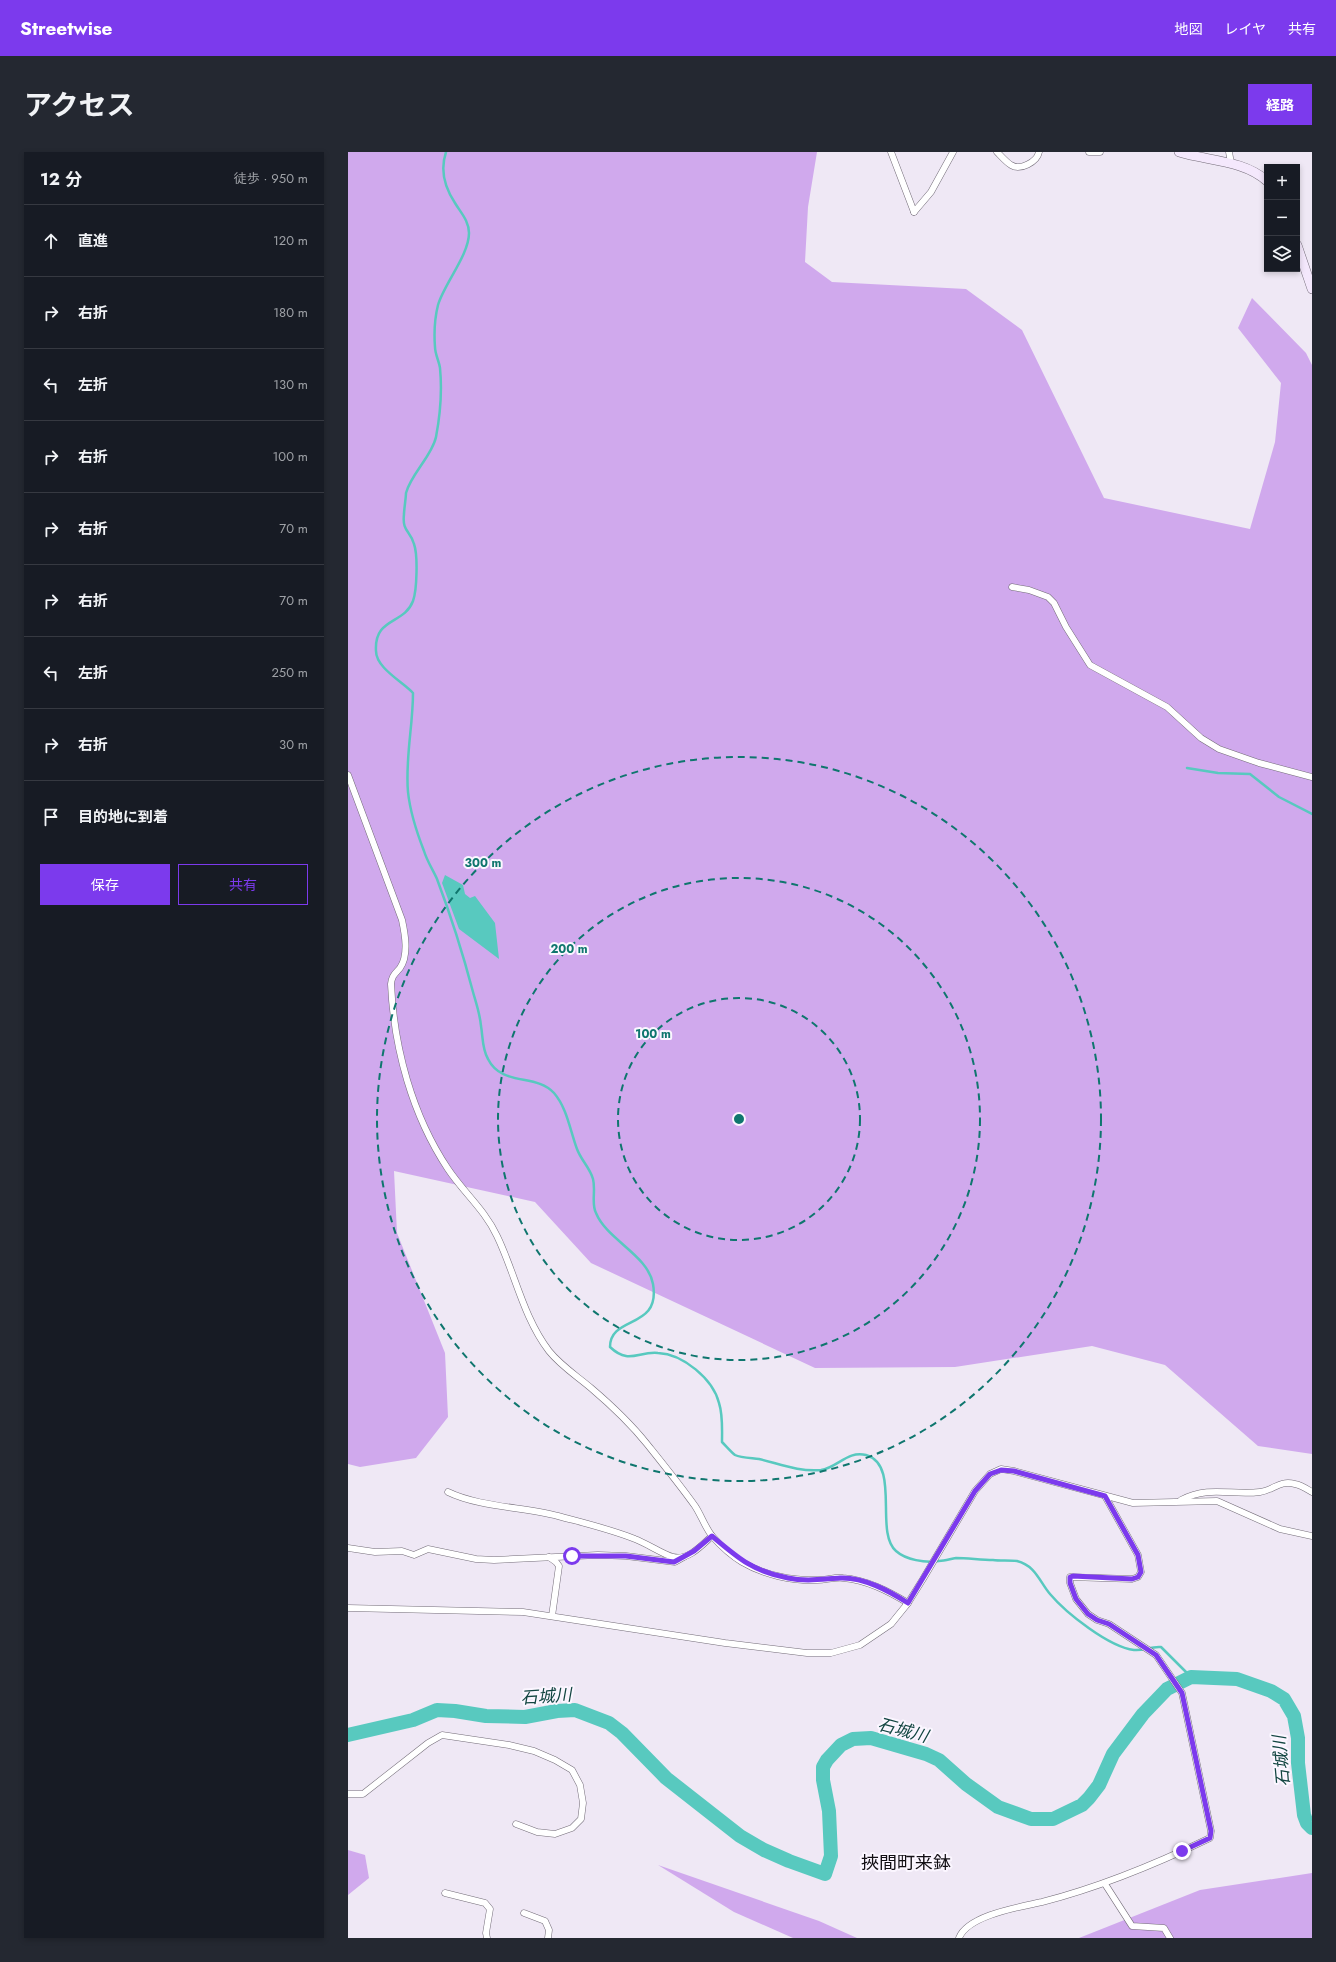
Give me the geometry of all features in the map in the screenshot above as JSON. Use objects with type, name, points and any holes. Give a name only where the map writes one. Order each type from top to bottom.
[{"type":"street","points":[[891,152],[914,212],[931,192],[953,152]]},
{"type":"street","points":[[997,152],[1011,165],[1016,167],[1030,163],[1038,156],[1039,152]]},
{"type":"street","points":[[1089,152],[1100,152]]},
{"type":"street","points":[[1180,152],[1199,158],[1231,163],[1258,174],[1264,179]]},
{"type":"street","points":[[1229,152],[1231,163]]},
{"type":"street","points":[[1300,254],[1312,289]]},
{"type":"street","points":[[1012,587],[1029,590],[1048,597],[1054,603],[1073,639],[1090,665],[1168,707],[1201,738],[1219,749],[1259,763],[1312,777]]},
{"type":"street","points":[[348,775],[402,920],[405,933],[404,958],[400,968],[391,977],[390,984],[395,1034],[404,1070],[427,1129],[449,1170],[486,1215],[498,1237],[520,1297],[536,1330],[549,1350],[572,1374],[590,1387],[633,1427],[694,1506],[712,1536],[742,1561],[763,1571],[789,1579],[817,1580],[842,1578],[859,1581],[890,1592],[908,1603]]},
{"type":"street","points":[[348,1608],[523,1612],[732,1644],[807,1653],[831,1653],[860,1645],[891,1624],[908,1603],[975,1491],[990,1474],[1001,1470],[1014,1471],[1133,1503],[1217,1501],[1280,1529],[1312,1536]]},
{"type":"street","points":[[1176,1502],[1203,1492],[1262,1492],[1280,1483],[1295,1484],[1312,1492]]},
{"type":"street","points":[[448,1492],[487,1502],[556,1516],[634,1538],[673,1557],[684,1557]]},
{"type":"street","points":[[959,1938],[963,1930],[980,1919],[1013,1908],[1105,1884],[1210,1838],[1211,1831],[1182,1693],[1156,1655],[1109,1624],[1097,1620],[1088,1614],[1076,1599],[1070,1583],[1070,1577],[1073,1576],[1132,1579],[1138,1577],[1141,1572],[1138,1555],[1105,1496]]},
{"type":"street","points":[[348,1548],[375,1552],[402,1551],[414,1555],[428,1549],[476,1559],[494,1560],[516,1560],[548,1557],[626,1556],[674,1562],[694,1551],[712,1536]]},
{"type":"street","points":[[548,1557],[559,1566],[552,1616]]},
{"type":"street","points":[[348,1794],[363,1794],[428,1743],[442,1735],[509,1745],[534,1751],[555,1760],[572,1770],[580,1785],[583,1803],[581,1819],[572,1828],[555,1834],[537,1832],[516,1824]]},
{"type":"street","points":[[1105,1884],[1132,1926],[1164,1928],[1170,1938]]},
{"type":"street","points":[[445,1893],[485,1903],[490,1908],[486,1933],[487,1938]]},
{"type":"street","points":[[524,1913],[545,1921],[549,1930],[548,1938]]},
{"type":"shaded area","points":[[348,152],[817,152],[808,207],[805,262],[832,282],[966,289],[1022,330],[1104,498],[1250,529],[1275,442],[1281,383],[1238,328],[1252,298],[1306,353],[1312,365],[1312,1454],[1258,1446],[1165,1365],[1092,1346],[955,1367],[815,1368],[591,1263],[535,1202],[394,1171],[397,1233],[445,1353],[448,1417],[416,1458],[360,1467],[348,1464]]},
{"type":"shaded area","points":[[445,875],[463,885],[465,894],[470,898],[475,896],[495,923],[499,959],[459,929],[442,883]]},
{"type":"shaded area","points":[[348,1850],[365,1855],[369,1878],[348,1895]]},
{"type":"shaded area","points":[[658,1865],[819,1921],[857,1938],[793,1938],[734,1912]]},
{"type":"shaded area","points":[[1312,1873],[1312,1938],[1079,1938],[1200,1890]]},
{"type":"waterway","points":[[446,152],[443,165],[444,179],[451,197],[468,225],[468,242],[461,260],[441,297],[436,315],[435,350],[440,368],[441,385],[440,411],[436,437],[434,444],[412,479],[406,493],[404,524],[412,539],[416,556],[416,581],[413,601],[409,609],[390,622],[380,632],[377,640],[376,651],[377,657],[385,669],[413,693],[407,780],[410,807],[421,844],[437,879],[461,949],[479,1013],[486,1055],[494,1068],[502,1073],[510,1077],[538,1083],[547,1087],[554,1093],[565,1112],[579,1153],[592,1175],[594,1183],[594,1205],[601,1223],[644,1264],[650,1274],[653,1284],[653,1299],[650,1309],[643,1316],[618,1330],[612,1337],[610,1347],[617,1352],[628,1356],[651,1353],[668,1354],[696,1369],[704,1377],[716,1394],[721,1412],[722,1442],[735,1455],[805,1470],[827,1469],[848,1457],[860,1454],[866,1455],[876,1461],[882,1472],[885,1485],[887,1529],[890,1542],[896,1551],[905,1557],[928,1562],[956,1558],[1017,1561],[1023,1563],[1033,1570],[1057,1602],[1089,1628],[1124,1648],[1141,1650],[1161,1647],[1191,1677]]},
{"type":"waterway","points":[[1187,768],[1218,773],[1250,774],[1279,797],[1312,814]]},
{"type":"waterway","name":"石城川","points":[[348,1735],[413,1720],[437,1710],[486,1716],[525,1717],[557,1711],[575,1710],[609,1723],[622,1733],[666,1778],[740,1836],[764,1850],[825,1874],[831,1856],[829,1811],[823,1780],[823,1767],[827,1760],[841,1745],[853,1739],[871,1738],[926,1754],[939,1760],[966,1784],[998,1807],[1031,1819],[1053,1819],[1082,1805],[1089,1798],[1099,1785],[1113,1754],[1143,1714],[1167,1689],[1191,1677],[1237,1679],[1271,1691],[1284,1699],[1294,1716],[1298,1738],[1298,1763],[1304,1815],[1307,1823],[1312,1828]]},
{"type":"district","name":"挾間町来鉢","points":[[906,1863]]},
{"type":"route","points":[[572,1556],[626,1556],[674,1562],[694,1551],[712,1536],[742,1561],[763,1571],[789,1579],[817,1580],[842,1578],[859,1581],[890,1592],[908,1603],[975,1491],[990,1474],[1001,1470],[1014,1471],[1105,1496],[1138,1555],[1141,1563],[1141,1572],[1138,1577],[1132,1579],[1086,1578],[1073,1576],[1070,1577],[1070,1583],[1076,1599],[1092,1618],[1109,1624],[1124,1634],[1134,1638],[1156,1655],[1166,1667],[1182,1693],[1211,1831],[1210,1838],[1182,1851]]}]
